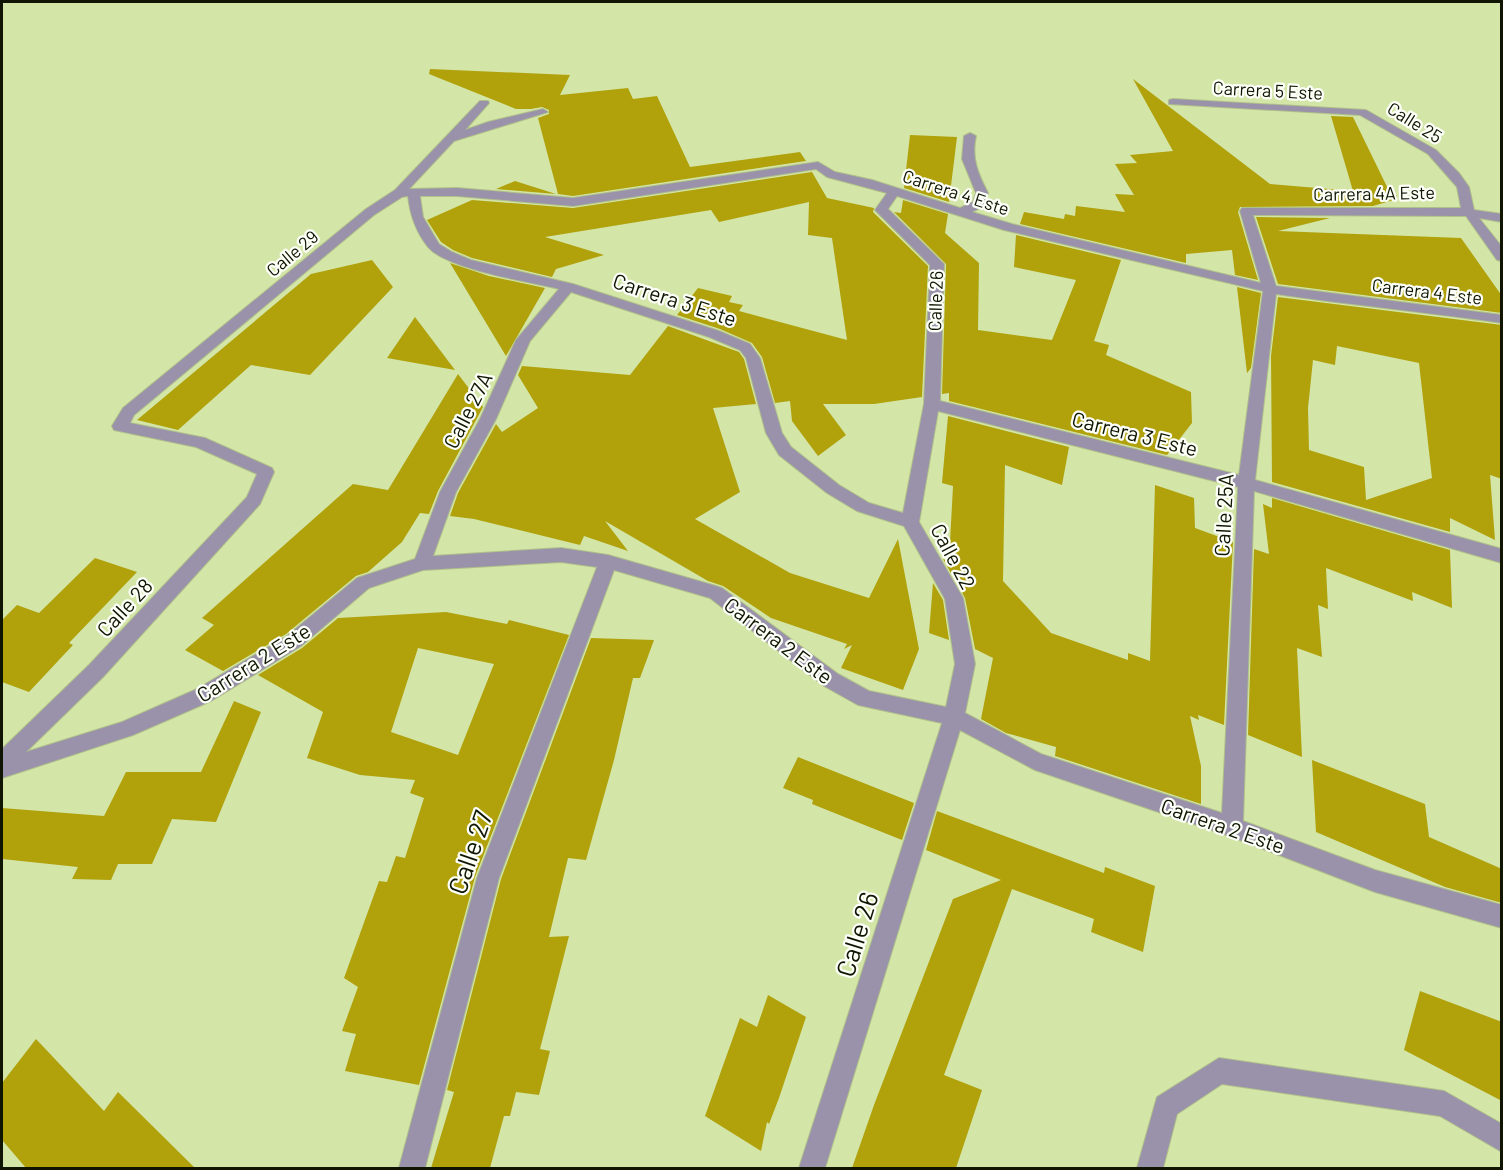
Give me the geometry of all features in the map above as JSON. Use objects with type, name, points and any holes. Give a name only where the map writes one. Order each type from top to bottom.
[{"type":"street","name":"Carrera 5 Este","points":[[1173,102],[1362,112]]},
{"type":"street","name":"Calle 29","points":[[266,472],[199,442],[120,426],[128,412],[370,212],[406,193],[484,103]]},
{"type":"street","points":[[451,139],[492,124],[543,112]]},
{"type":"street","name":"Calle 25","points":[[1362,112],[1432,152],[1455,175],[1463,188],[1468,211],[1502,257]]},
{"type":"street","points":[[959,213],[978,204],[982,193],[971,171],[965,151],[970,136]]},
{"type":"street","name":"Carrera 4 Este","points":[[406,193],[457,192],[573,202],[818,165],[831,175],[894,191],[1019,230],[1270,289],[1502,319]]},
{"type":"street","name":"Calle 26","points":[[894,191],[880,210],[937,264],[932,404]]},
{"type":"street","name":"Carrera 3 Este","points":[[406,193],[434,246],[447,255],[467,264],[568,287],[714,334],[744,347],[753,358],[774,433],[785,451],[833,489],[863,507],[910,522]]},
{"type":"street","name":"Carrera 4A Este","points":[[1246,211],[1468,211],[1502,218]]},
{"type":"street","name":"Calle 25A","points":[[1232,827],[1246,483],[1270,289],[1246,211]]},
{"type":"street","name":"Calle 27A","points":[[422,563],[448,492],[488,419],[523,340],[568,287]]},
{"type":"street","points":[[910,522],[932,404]]},
{"type":"street","name":"Carrera 3 Este","points":[[932,404],[1246,483],[1502,556]]},
{"type":"street","name":"Calle 28","points":[[2,762],[96,671],[254,500],[266,472]]},
{"type":"street","name":"Calle 22","points":[[910,522],[954,598],[965,664],[954,717]]},
{"type":"street","name":"Carrera 2 Este","points":[[2,769],[126,729],[204,695],[294,641],[363,583],[422,563],[561,555],[608,562],[717,593],[831,680],[864,699],[954,717],[1035,761],[1232,827],[1375,881],[1502,917]]},
{"type":"street","name":"Calle 27","points":[[412,1168],[488,878],[608,562]]},
{"type":"street","name":"Calle 26","points":[[812,1168],[954,717]]},
{"type":"street","points":[[1150,1168],[1166,1106],[1219,1071],[1444,1104],[1502,1139]]},
{"type":"building","points":[[430,69],[570,75],[560,95],[628,88],[633,99],[657,96],[690,167],[800,152],[806,161],[573,196],[558,194],[538,118],[549,114],[549,110],[542,107],[516,109],[429,74]]},
{"type":"building","points":[[1133,79],[1270,184],[1353,191],[1331,116],[1353,117],[1391,195],[1397,195],[1397,199],[1373,206],[1240,207],[1238,212],[1258,280],[1235,275],[1232,250],[1186,254],[1186,263],[1020,224],[1024,212],[1064,219],[1065,214],[1075,216],[1076,206],[1125,212],[1115,194],[1134,195],[1115,164],[1137,163],[1130,155],[1173,151]]},
{"type":"building","points":[[910,135],[957,137],[949,202],[904,188]]},
{"type":"building","points":[[812,172],[827,198],[874,208],[873,212],[928,266],[922,397],[874,404],[823,404],[846,435],[818,456],[792,421],[790,401],[775,403],[762,357],[752,343],[720,329],[677,315],[698,288],[732,296],[729,302],[743,305],[739,311],[847,340],[832,238],[808,235],[809,202],[719,222],[711,210],[545,237],[604,255],[556,269],[552,277],[472,258],[453,250],[441,242],[427,220],[472,200],[573,208]]},
{"type":"building","points":[[515,181],[556,194],[496,189]]},
{"type":"building","points":[[903,200],[948,214],[945,233],[979,263],[978,330],[1052,340],[1076,280],[1014,267],[1016,235],[1121,260],[1094,341],[1109,345],[1106,355],[1191,392],[1192,423],[1167,455],[949,401],[949,393],[942,394],[946,264],[894,212],[901,213]]},
{"type":"building","points":[[1256,217],[1330,218],[1278,231],[1461,238],[1502,296],[1502,313],[1278,284]]},
{"type":"building","points":[[372,260],[393,287],[310,375],[251,365],[178,430],[137,420],[311,274]]},
{"type":"building","points":[[450,263],[489,276],[545,288],[506,356]]},
{"type":"building","points":[[1237,287],[1261,293],[1251,368],[1247,373]]},
{"type":"building","points":[[1278,297],[1502,325],[1502,479],[1490,475],[1495,540],[1450,518],[1450,532],[1272,482],[1271,356]],"holes":[[[1337,346],[1419,363],[1432,478],[1366,500],[1364,467],[1309,450],[1308,408],[1313,360],[1335,365]]]},
{"type":"building","points":[[415,317],[455,370],[387,358]]},
{"type":"building","points":[[668,326],[739,352],[744,359],[756,404],[713,408],[740,492],[695,519],[790,573],[869,598],[898,539],[919,649],[903,690],[841,668],[852,645],[844,649],[847,644],[771,618],[723,586],[708,581],[605,521],[628,551],[584,536],[580,545],[474,519],[450,516],[458,493],[496,424],[502,432],[538,408],[518,375],[522,366],[630,375]]},
{"type":"building","points":[[458,374],[483,407],[438,491],[429,514],[420,513],[402,542],[368,572],[356,576],[286,634],[223,671],[185,650],[214,625],[202,618],[353,484],[388,490]]},
{"type":"building","points":[[948,416],[1069,447],[1062,485],[1005,465],[1003,581],[1051,633],[1128,660],[1128,653],[1150,661],[1155,485],[1194,498],[1195,528],[1233,542],[1224,725],[1198,715],[1199,720],[1190,716],[1201,766],[1201,804],[1055,756],[1056,747],[1006,733],[981,719],[993,658],[975,649],[965,598],[943,559],[949,561],[953,486],[942,483]]},
{"type":"building","points":[[1272,498],[1450,550],[1452,608],[1412,592],[1413,601],[1326,568],[1328,609],[1318,605],[1322,657],[1297,648],[1302,757],[1248,735],[1254,549],[1269,554],[1263,504],[1272,508]]},
{"type":"building","points":[[95,558],[137,572],[69,643],[73,645],[29,692],[2,682],[2,620],[17,605],[39,613]]},
{"type":"building","points":[[933,583],[943,600],[949,640],[929,633]]},
{"type":"building","points":[[446,612],[507,624],[509,620],[569,635],[475,877],[419,1085],[345,1071],[356,1034],[342,1031],[358,987],[344,978],[379,881],[387,882],[396,856],[405,858],[424,798],[410,793],[415,780],[360,775],[307,758],[323,712],[258,675],[302,648],[338,618]],"holes":[[[418,648],[494,664],[458,755],[391,732]]]},
{"type":"building","points":[[591,638],[654,640],[640,678],[633,678],[614,760],[586,860],[568,858],[549,937],[569,936],[540,1049],[550,1051],[539,1095],[516,1092],[510,1116],[504,1116],[490,1168],[431,1168],[454,1092],[447,1090],[501,879]]},
{"type":"building","points":[[234,701],[261,712],[216,822],[172,819],[152,864],[118,864],[111,880],[72,879],[78,867],[2,859],[2,808],[104,816],[126,772],[201,772]]},
{"type":"building","points":[[798,757],[914,803],[902,840],[812,804],[813,800],[783,788]]},
{"type":"building","points":[[1312,760],[1425,804],[1429,837],[1502,869],[1502,903],[1445,887],[1316,832]]},
{"type":"building","points":[[937,811],[1104,873],[1105,867],[1155,886],[1143,952],[1091,932],[1094,919],[1012,889],[944,1075],[982,1090],[956,1168],[852,1168],[953,899],[1001,880],[926,850]]},
{"type":"building","points":[[1420,991],[1502,1022],[1502,1101],[1404,1050]]},
{"type":"building","points":[[768,995],[806,1017],[779,1098],[769,1124],[767,1122],[761,1151],[705,1116],[740,1018],[757,1027]]},
{"type":"building","points":[[36,1039],[104,1111],[118,1092],[195,1168],[26,1168],[2,1140],[2,1083]]}]
